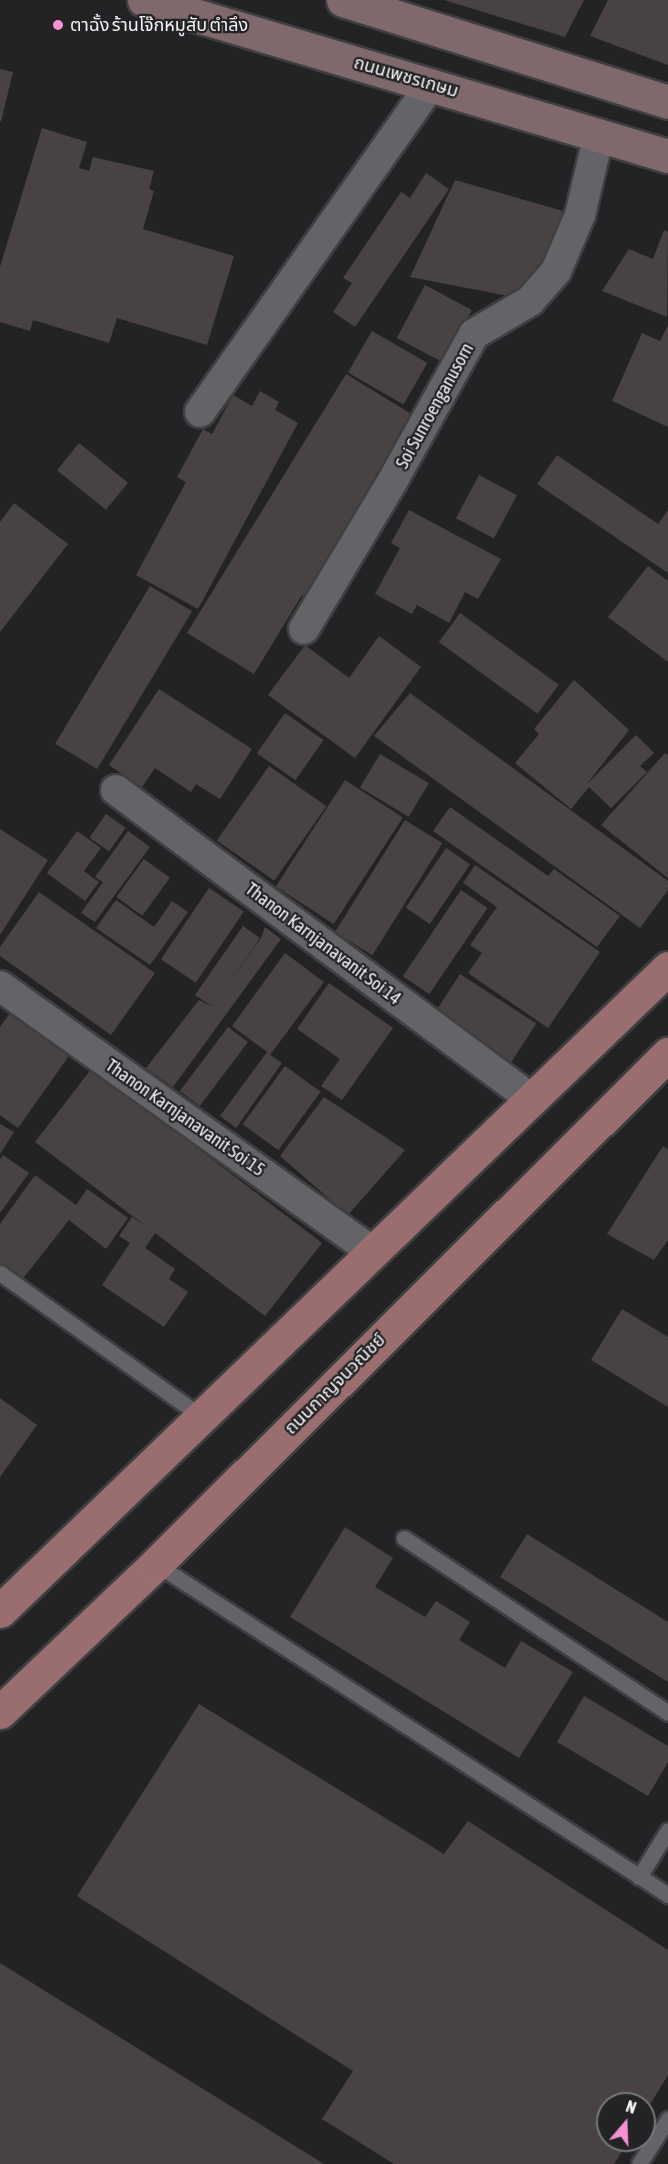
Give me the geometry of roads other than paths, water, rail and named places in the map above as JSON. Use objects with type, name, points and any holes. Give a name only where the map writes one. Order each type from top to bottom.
[{"type":"main road","name":"ถนนเพชรเกษม","points":[[144,0],[668,156]]},
{"type":"main road","points":[[343,0],[380,4],[668,102]]},
{"type":"main road","points":[[0,1611],[205,1419],[370,1250],[668,968]]},
{"type":"main road","name":"ถนนกาญจนวณิชย์","points":[[0,1712],[156,1564],[668,1054]]},
{"type":"street","points":[[200,412],[430,84]]},
{"type":"street","name":"Soi Sunroenganusorn","points":[[304,629],[393,483],[474,334],[530,302],[556,271],[580,215],[599,134]]},
{"type":"street","name":"Thanon Karnjanavanit Soi 14","points":[[116,790],[530,1098]]},
{"type":"street","name":"Thanon Karnjanavanit Soi 15","points":[[0,986],[370,1250]]},
{"type":"lane","points":[[0,1273],[205,1419]]},
{"type":"lane","points":[[404,1538],[668,1713]]},
{"type":"lane","points":[[156,1564],[668,1895]]},
{"type":"lane","points":[[639,1877],[668,1830]]},
{"type":"lane","points":[[639,2164],[668,2119]]},
{"type":"place","name":"ตาฉั้ง ร้านโจ๊กหมูสับ ตำลึง","points":[[58,25]]}]
